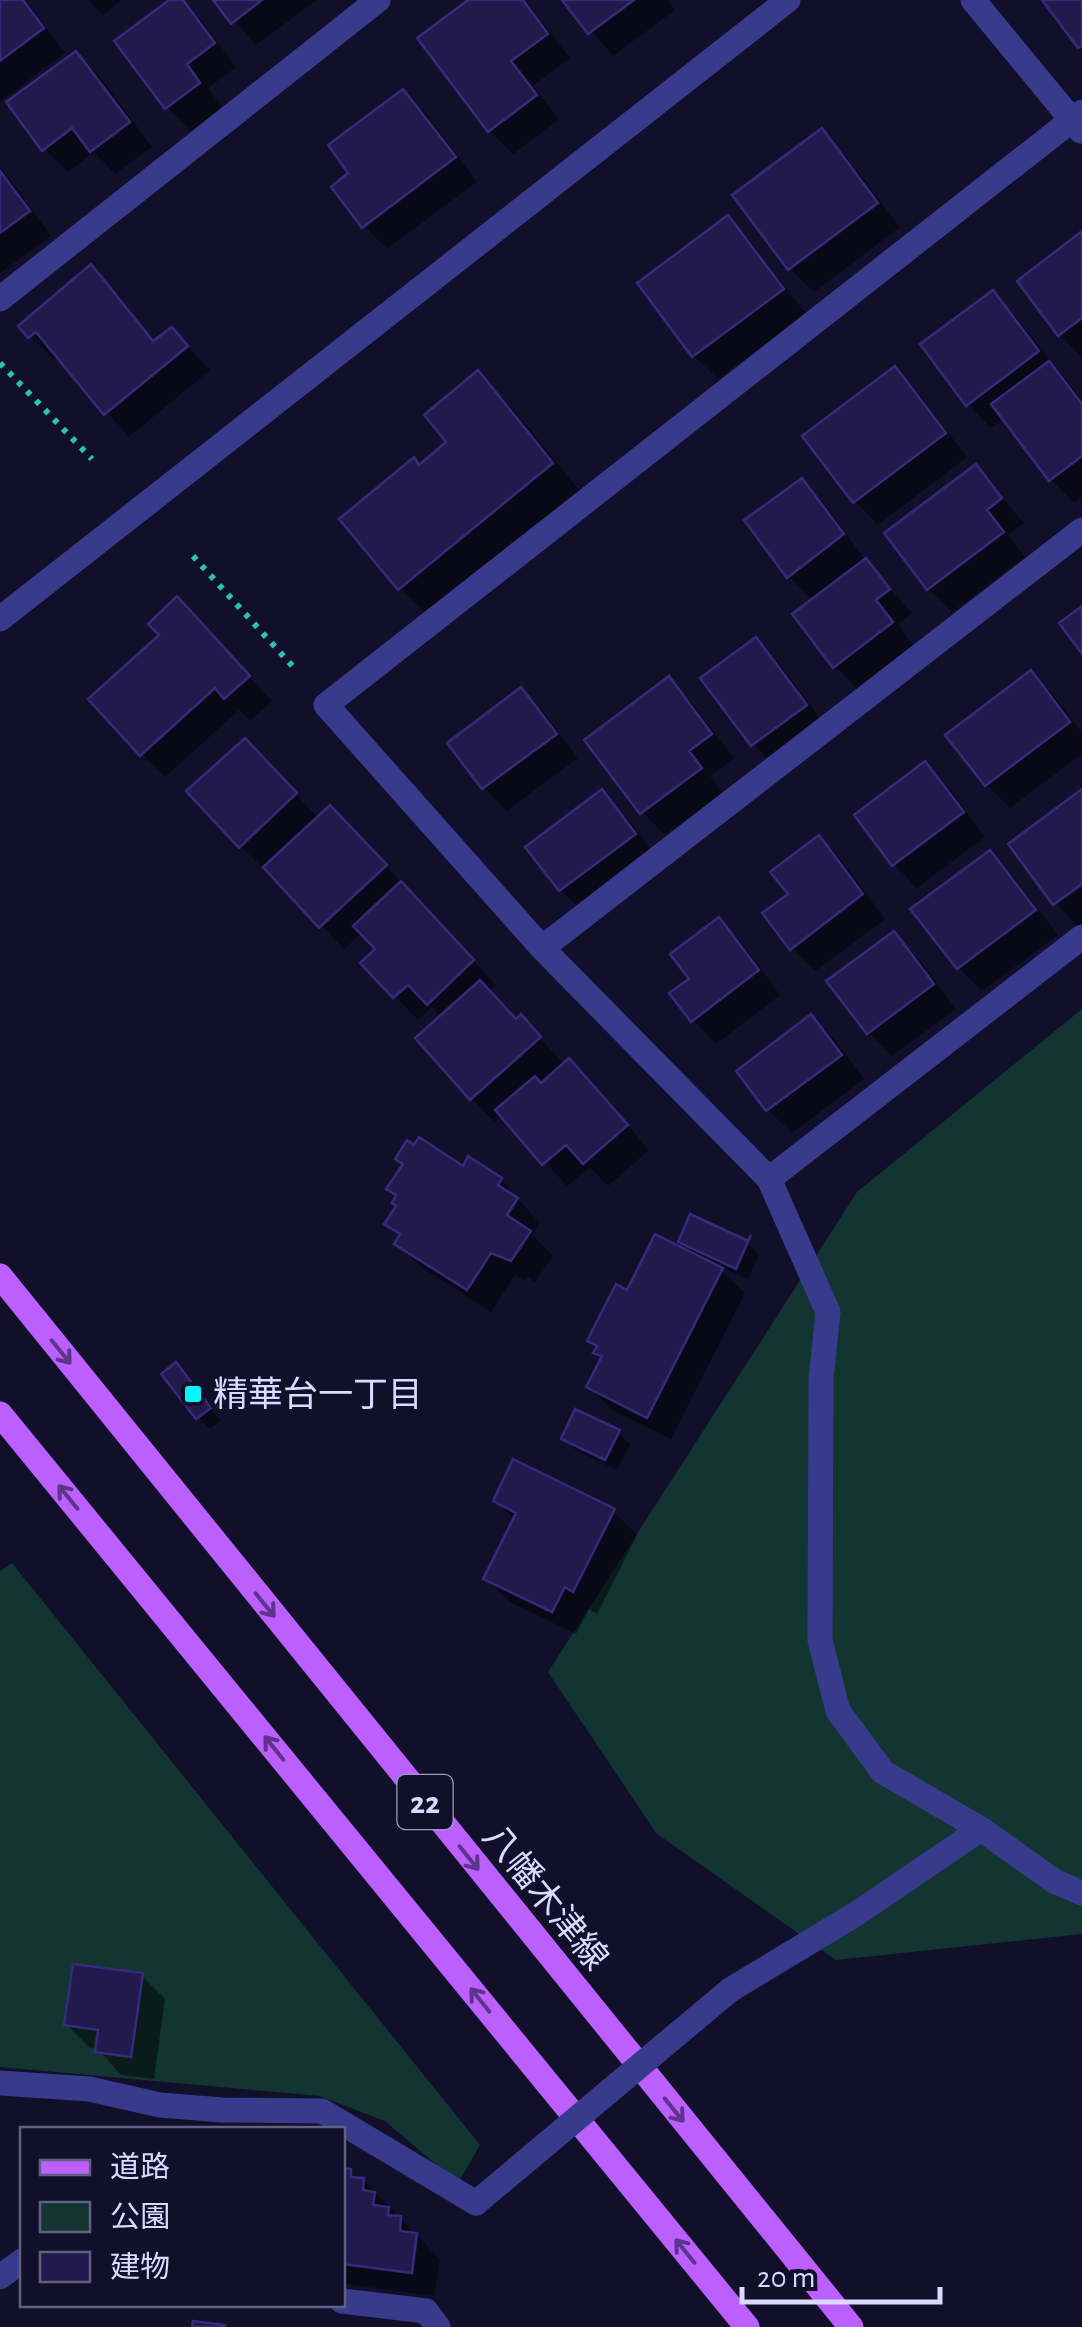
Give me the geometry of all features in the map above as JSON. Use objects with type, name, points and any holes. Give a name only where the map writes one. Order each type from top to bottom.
[{"type":"main road","name":"八幡木津線","points":[[0,1276],[851,2327]]},
{"type":"main road","name":"22","points":[[0,1414],[747,2327]]},
{"type":"street","points":[[0,300],[378,0]]},
{"type":"street","points":[[0,619],[788,0]]},
{"type":"street","points":[[973,0],[1079,122],[326,705],[542,948],[769,1180],[828,1312],[821,1380],[820,1640],[838,1711],[884,1772],[980,1829],[1054,1881],[1082,1894]]},
{"type":"street","points":[[542,948],[1082,530]]},
{"type":"street","points":[[769,1180],[1082,937]]},
{"type":"street","points":[[0,2083],[89,2089],[160,2105],[222,2110],[322,2110],[476,2203],[730,1990],[856,1914],[980,1829]]},
{"type":"street","points":[[345,2301],[426,2312],[438,2327]]},
{"type":"path","points":[[0,363],[92,459]]},
{"type":"path","points":[[193,556],[326,705]]},
{"type":"green space","points":[[1082,1009],[1082,1934],[836,1960],[656,1833],[548,1672],[857,1192]]},
{"type":"green space","points":[[12,1563],[480,2145],[458,2183],[385,2121],[319,2096],[0,2067],[0,1571]]},
{"type":"building","points":[[0,0],[23,0],[44,28],[0,61]]},
{"type":"building","points":[[169,0],[183,0],[215,43],[187,64],[200,83],[165,109],[114,41]]},
{"type":"building","points":[[213,0],[262,0],[231,24]]},
{"type":"building","points":[[468,0],[523,0],[548,34],[511,61],[537,95],[488,132],[417,38]]},
{"type":"building","points":[[562,0],[634,0],[588,34]]},
{"type":"building","points":[[1042,0],[1082,0],[1082,46],[1078,48]]},
{"type":"building","points":[[76,51],[130,122],[90,152],[72,128],[42,151],[6,102]]},
{"type":"building","points":[[403,89],[456,157],[362,228],[331,187],[348,173],[328,145]]},
{"type":"building","points":[[822,128],[878,203],[788,270],[732,195]]},
{"type":"building","points":[[0,171],[30,211],[0,233]]},
{"type":"building","points":[[728,215],[784,289],[692,357],[637,283]]},
{"type":"building","points":[[1082,231],[1082,318],[1058,336],[1017,281]]},
{"type":"building","points":[[91,264],[153,341],[172,327],[188,346],[104,415],[36,332],[28,338],[18,326]]},
{"type":"building","points":[[993,290],[1039,351],[966,406],[920,344]]},
{"type":"building","points":[[1049,361],[1082,404],[1082,456],[1049,481],[991,404]]},
{"type":"building","points":[[895,366],[946,433],[853,503],[802,436]]},
{"type":"building","points":[[478,370],[553,463],[398,590],[339,519],[414,457],[419,465],[446,442],[424,415]]},
{"type":"building","points":[[976,464],[1002,498],[987,510],[1004,532],[927,590],[884,533]]},
{"type":"building","points":[[802,478],[844,534],[787,578],[744,520]]},
{"type":"building","points":[[866,558],[890,589],[876,600],[893,622],[833,668],[792,614]]},
{"type":"building","points":[[177,596],[250,676],[224,699],[215,688],[140,756],[88,699],[159,635],[148,624]]},
{"type":"building","points":[[1082,606],[1082,654],[1059,623]]},
{"type":"building","points":[[756,637],[807,705],[751,746],[700,678]]},
{"type":"building","points":[[1031,670],[1070,722],[985,786],[945,735]]},
{"type":"building","points":[[669,676],[712,734],[689,751],[702,768],[640,814],[584,740]]},
{"type":"building","points":[[521,687],[557,734],[482,789],[447,743]]},
{"type":"building","points":[[245,738],[297,793],[239,848],[186,791]]},
{"type":"building","points":[[925,761],[964,812],[892,866],[854,815]]},
{"type":"building","points":[[602,789],[636,834],[559,891],[525,847]]},
{"type":"building","points":[[1082,789],[1082,884],[1053,905],[1008,844]]},
{"type":"building","points":[[330,805],[387,865],[319,928],[263,867]]},
{"type":"building","points":[[819,835],[863,894],[790,950],[762,913],[788,894],[770,872]]},
{"type":"building","points":[[990,850],[1036,910],[957,969],[910,909]]},
{"type":"building","points":[[401,881],[474,960],[427,1005],[408,985],[393,998],[360,963],[375,949],[353,926]]},
{"type":"building","points":[[719,917],[759,970],[691,1022],[669,993],[689,979],[670,954]]},
{"type":"building","points":[[894,931],[934,984],[867,1034],[826,981]]},
{"type":"building","points":[[480,980],[516,1019],[521,1014],[541,1037],[470,1100],[415,1038]]},
{"type":"building","points":[[811,1014],[842,1055],[766,1111],[736,1071]]},
{"type":"building","points":[[569,1058],[628,1125],[583,1164],[566,1145],[542,1165],[495,1110],[535,1076],[541,1083]]},
{"type":"building","points":[[419,1137],[463,1166],[468,1156],[502,1178],[498,1185],[518,1198],[507,1215],[531,1231],[511,1261],[491,1253],[467,1290],[394,1244],[400,1234],[384,1224],[396,1206],[392,1203],[396,1195],[386,1189],[403,1164],[395,1159],[407,1140],[414,1145]]},
{"type":"building","points":[[690,1214],[748,1241],[751,1235],[736,1269],[678,1242]]},
{"type":"building","points":[[655,1234],[723,1268],[647,1418],[586,1387],[602,1356],[593,1353],[597,1346],[587,1341],[616,1284],[627,1290]]},
{"type":"building","points":[[176,1362],[211,1408],[196,1419],[161,1374]]},
{"type":"building","points":[[575,1409],[620,1430],[605,1460],[561,1439]]},
{"type":"building","points":[[513,1459],[615,1509],[573,1592],[565,1587],[552,1612],[483,1579],[516,1513],[493,1501]]},
{"type":"building","points":[[73,1964],[143,1973],[131,2057],[95,2052],[98,2030],[64,2025]]},
{"type":"building","points":[[345,2168],[351,2169],[351,2177],[364,2178],[363,2190],[375,2192],[373,2205],[389,2207],[388,2215],[401,2216],[400,2231],[417,2233],[412,2273],[345,2264]]},
{"type":"building","points":[[193,2321],[225,2325],[192,2327]]},
{"type":"place","name":"精華台一丁目","points":[[193,1394]]}]
